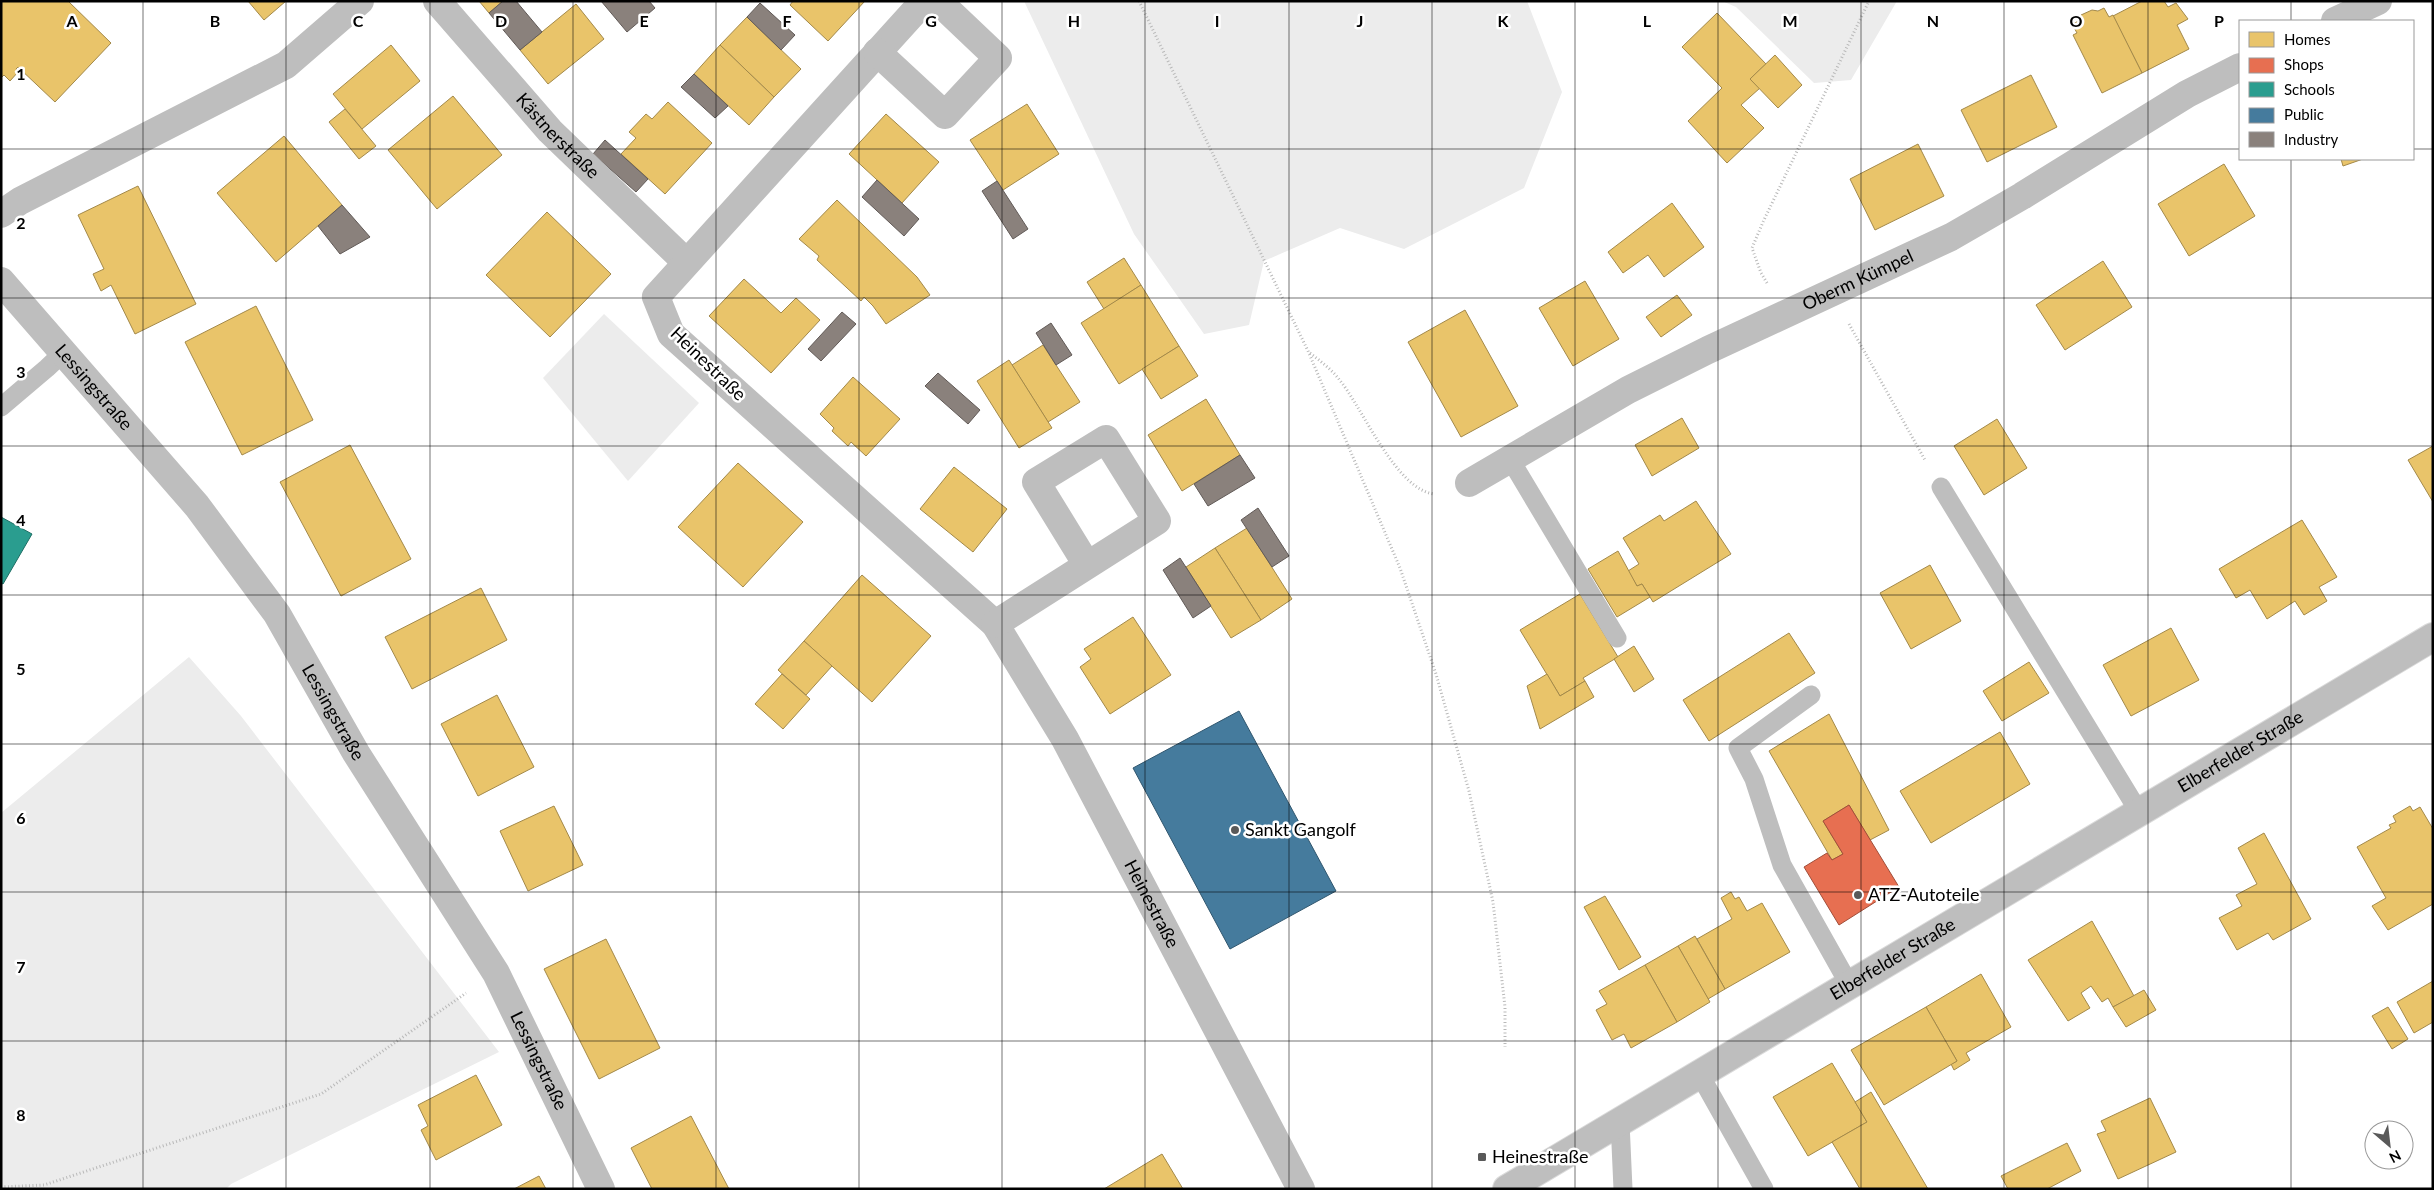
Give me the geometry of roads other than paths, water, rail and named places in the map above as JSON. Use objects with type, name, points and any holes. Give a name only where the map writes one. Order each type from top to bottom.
[{"type":"street","points":[[1,214],[20,201],[286,65],[360,1]]},
{"type":"street","name":"Kästnerstraße","points":[[437,1],[550,131],[686,262]]},
{"type":"street","name":"Heinestraße","points":[[924,1],[656,297],[670,334],[995,624],[1065,739],[1301,1189]]},
{"type":"street","points":[[877,52],[945,115],[998,58],[938,1]]},
{"type":"street","points":[[2337,20],[2378,1]]},
{"type":"street","name":"Oberm Kümpel","points":[[1469,483],[1628,390],[1951,237],[2022,196],[2187,94],[2239,68]]},
{"type":"street","name":"Lessingstraße","points":[[1,281],[197,506],[277,614],[356,753],[496,973],[600,1189]]},
{"type":"street","points":[[995,624],[1157,521],[1106,439],[1036,482],[1087,565]]},
{"type":"street","name":"Elberfelder Straße","points":[[1507,1189],[2433,637]]},
{"type":"lane","points":[[1,407],[64,352]]},
{"type":"lane","points":[[1510,459],[1617,638]]},
{"type":"lane","points":[[1940,487],[2138,812]]},
{"type":"lane","points":[[1811,695],[1738,748],[1754,779],[1782,864],[1850,986]]},
{"type":"lane","points":[[1700,1075],[1764,1189]]},
{"type":"lane","points":[[1620,1122],[1623,1189]]},
{"type":"place","name":"Sankt Gangolf","points":[[1235,830]]},
{"type":"place","name":"ATZ-Autoteile","points":[[1858,895]]},
{"type":"place","name":"Heinestraße","points":[[1482,1157]]}]
